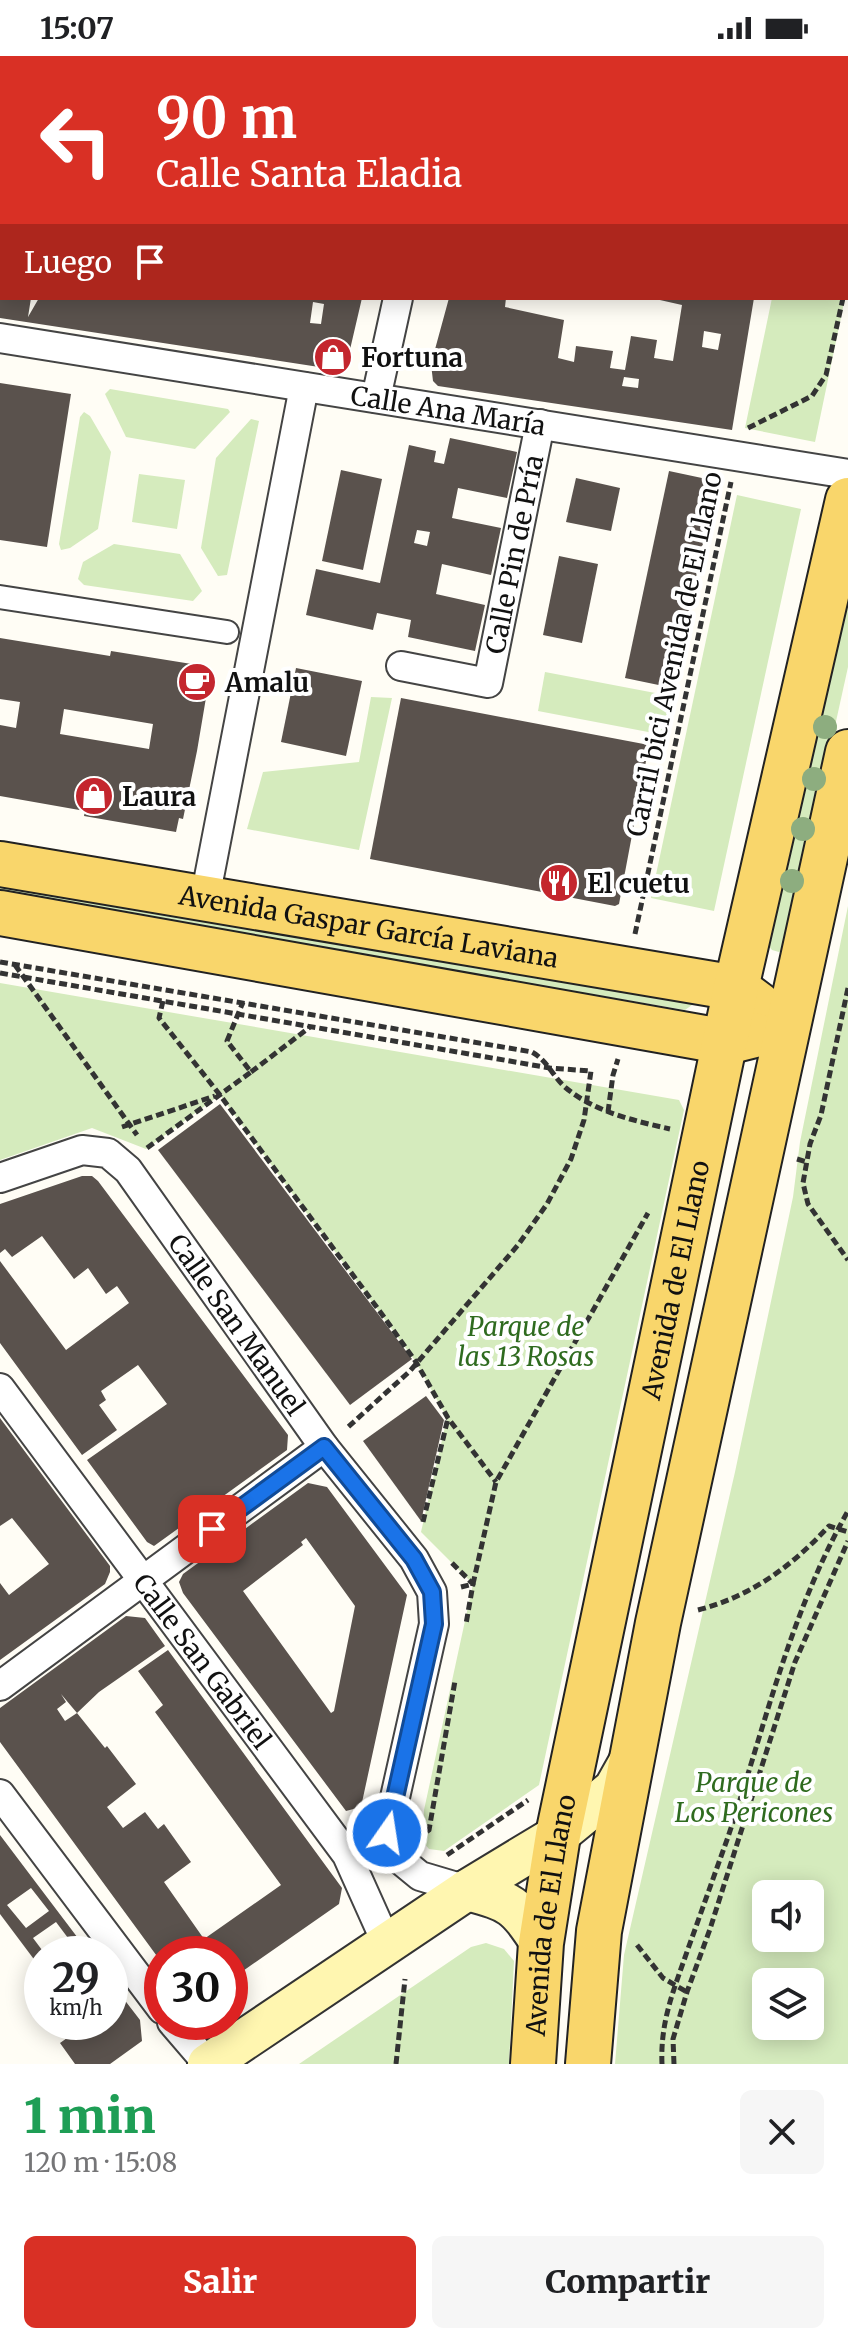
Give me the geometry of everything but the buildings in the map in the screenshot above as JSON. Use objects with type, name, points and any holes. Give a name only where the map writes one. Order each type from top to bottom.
[{"type":"main road","name":"Avenida de El Llano","points":[[533,2064],[541,1943],[558,1835],[736,988],[848,500]]},
{"type":"main road","points":[[727,1042],[753,1037],[783,1008],[848,752]]},
{"type":"main road","name":"Avenida Gaspar García Laviana","points":[[0,864],[736,988]]},
{"type":"main road","name":"Avenida Gaspar García Laviana","points":[[0,913],[727,1042]]},
{"type":"main road","points":[[736,988],[760,1005],[783,1008]]},
{"type":"main road","name":"Avenida de El Llano","points":[[588,2064],[599,1931],[658,1623],[780,1065],[776,1029],[783,1008]]},
{"type":"main road","points":[[208,2064],[467,1890],[558,1835],[614,1789],[632,1757]]},
{"type":"main road","points":[[467,1890],[505,1900],[524,1917],[541,1943]]},
{"type":"street","points":[[376,398],[398,300]]},
{"type":"street","name":"Calle Ana María","points":[[0,338],[848,474]]},
{"type":"street","points":[[205,898],[304,387]]},
{"type":"street","name":"Calle Pin de Pría","points":[[401,666],[488,683],[540,424]]},
{"type":"street","points":[[0,597],[227,632]]},
{"type":"street","name":"Calle San Manuel","points":[[0,1178],[82,1150],[108,1153],[128,1170],[324,1447],[414,1559],[432,1592],[434,1624],[387,1833]]},
{"type":"street","name":"Calle San Gabriel","points":[[0,1388],[347,1855],[387,1944]]},
{"type":"street","points":[[0,1686],[324,1447]]},
{"type":"street","points":[[0,1794],[144,1985]]},
{"type":"street","points":[[347,1855],[371,1855],[387,1833]]},
{"type":"street","points":[[387,1833],[392,1853],[420,1876],[467,1890]]},
{"type":"street","points":[[187,2040],[208,2064]]},
{"type":"path","name":"Carril bici Avenida de El Llano","points":[[629,970],[744,430],[812,396],[826,375],[843,300]]},
{"type":"path","points":[[0,962],[532,1052],[542,1057],[565,1087],[608,1112],[674,1130],[707,1135]]},
{"type":"path","points":[[14,964],[146,1149],[310,1027]]},
{"type":"path","points":[[0,973],[550,1068],[591,1071],[584,1120],[571,1159],[547,1204],[518,1245],[410,1371],[346,1428]]},
{"type":"path","points":[[848,988],[803,1183],[808,1204],[848,1260]]},
{"type":"path","points":[[163,1001],[159,1018],[220,1095],[416,1362],[448,1418],[496,1482]]},
{"type":"path","points":[[243,1002],[227,1041],[251,1072]]},
{"type":"path","points":[[608,1112],[618,1062],[621,1024]]},
{"type":"path","points":[[116,1128],[220,1095]]},
{"type":"path","points":[[432,1592],[473,1584],[496,1482],[652,1206]]},
{"type":"path","points":[[662,2064],[662,2029],[675,1985],[732,1822],[786,1647],[817,1571],[848,1511]]},
{"type":"path","points":[[694,1611],[725,1603],[767,1582],[802,1555],[829,1526],[848,1532]]},
{"type":"path","points":[[674,2064],[673,2039],[687,1992],[795,1662],[848,1541]]},
{"type":"path","points":[[636,1945],[663,1978],[687,1992]]},
{"type":"path","points":[[396,2064],[405,1979]]},
{"type":"green space","points":[[772,300],[845,300],[815,442],[745,428]]},
{"type":"green space","points":[[110,389],[228,409],[230,412],[195,449],[126,437],[105,394]]},
{"type":"green space","points":[[84,412],[90,416],[111,452],[98,529],[70,548],[61,550],[59,544],[80,417]]},
{"type":"green space","points":[[251,419],[259,421],[227,575],[218,576],[201,548],[216,458]]},
{"type":"green space","points":[[139,474],[185,480],[177,529],[132,522]]},
{"type":"green space","points":[[737,495],[801,509],[714,911],[651,898]]},
{"type":"green space","points":[[114,544],[180,554],[202,591],[193,601],[84,585],[78,579],[83,562]]},
{"type":"green space","points":[[848,579],[848,667],[786,948],[779,952],[767,944]]},
{"type":"green space","points":[[545,672],[671,696],[664,735],[538,711]]},
{"type":"green space","points":[[371,697],[392,698],[359,850],[247,829],[263,772],[359,762]]},
{"type":"green space","points":[[0,878],[693,1000],[685,1010],[0,894]]},
{"type":"green space","name":"Parque de Los Pericones","points":[[848,906],[848,2064],[615,2064],[624,1955],[735,1472],[793,1197],[800,1142]]},
{"type":"green space","name":"Parque de las 13 Rosas","points":[[0,983],[679,1100],[684,1110],[539,1785],[444,1851],[429,1849],[423,1842],[424,1810],[473,1584],[421,1532],[447,1418],[416,1362],[220,1095],[146,1149],[92,1128],[0,1160]]},
{"type":"green space","points":[[486,1943],[504,1949],[514,1961],[509,2064],[299,2064],[471,1947]]},
{"type":"place","name":"Fortuna","points":[[333,357]]},
{"type":"place","name":"Amalu","points":[[197,682]]},
{"type":"place","name":"Laura","points":[[94,796]]},
{"type":"place","name":"El cuetu","points":[[559,883]]},
{"type":"route","points":[[212,1529],[324,1447],[414,1559],[432,1592],[434,1624],[387,1833]]}]
